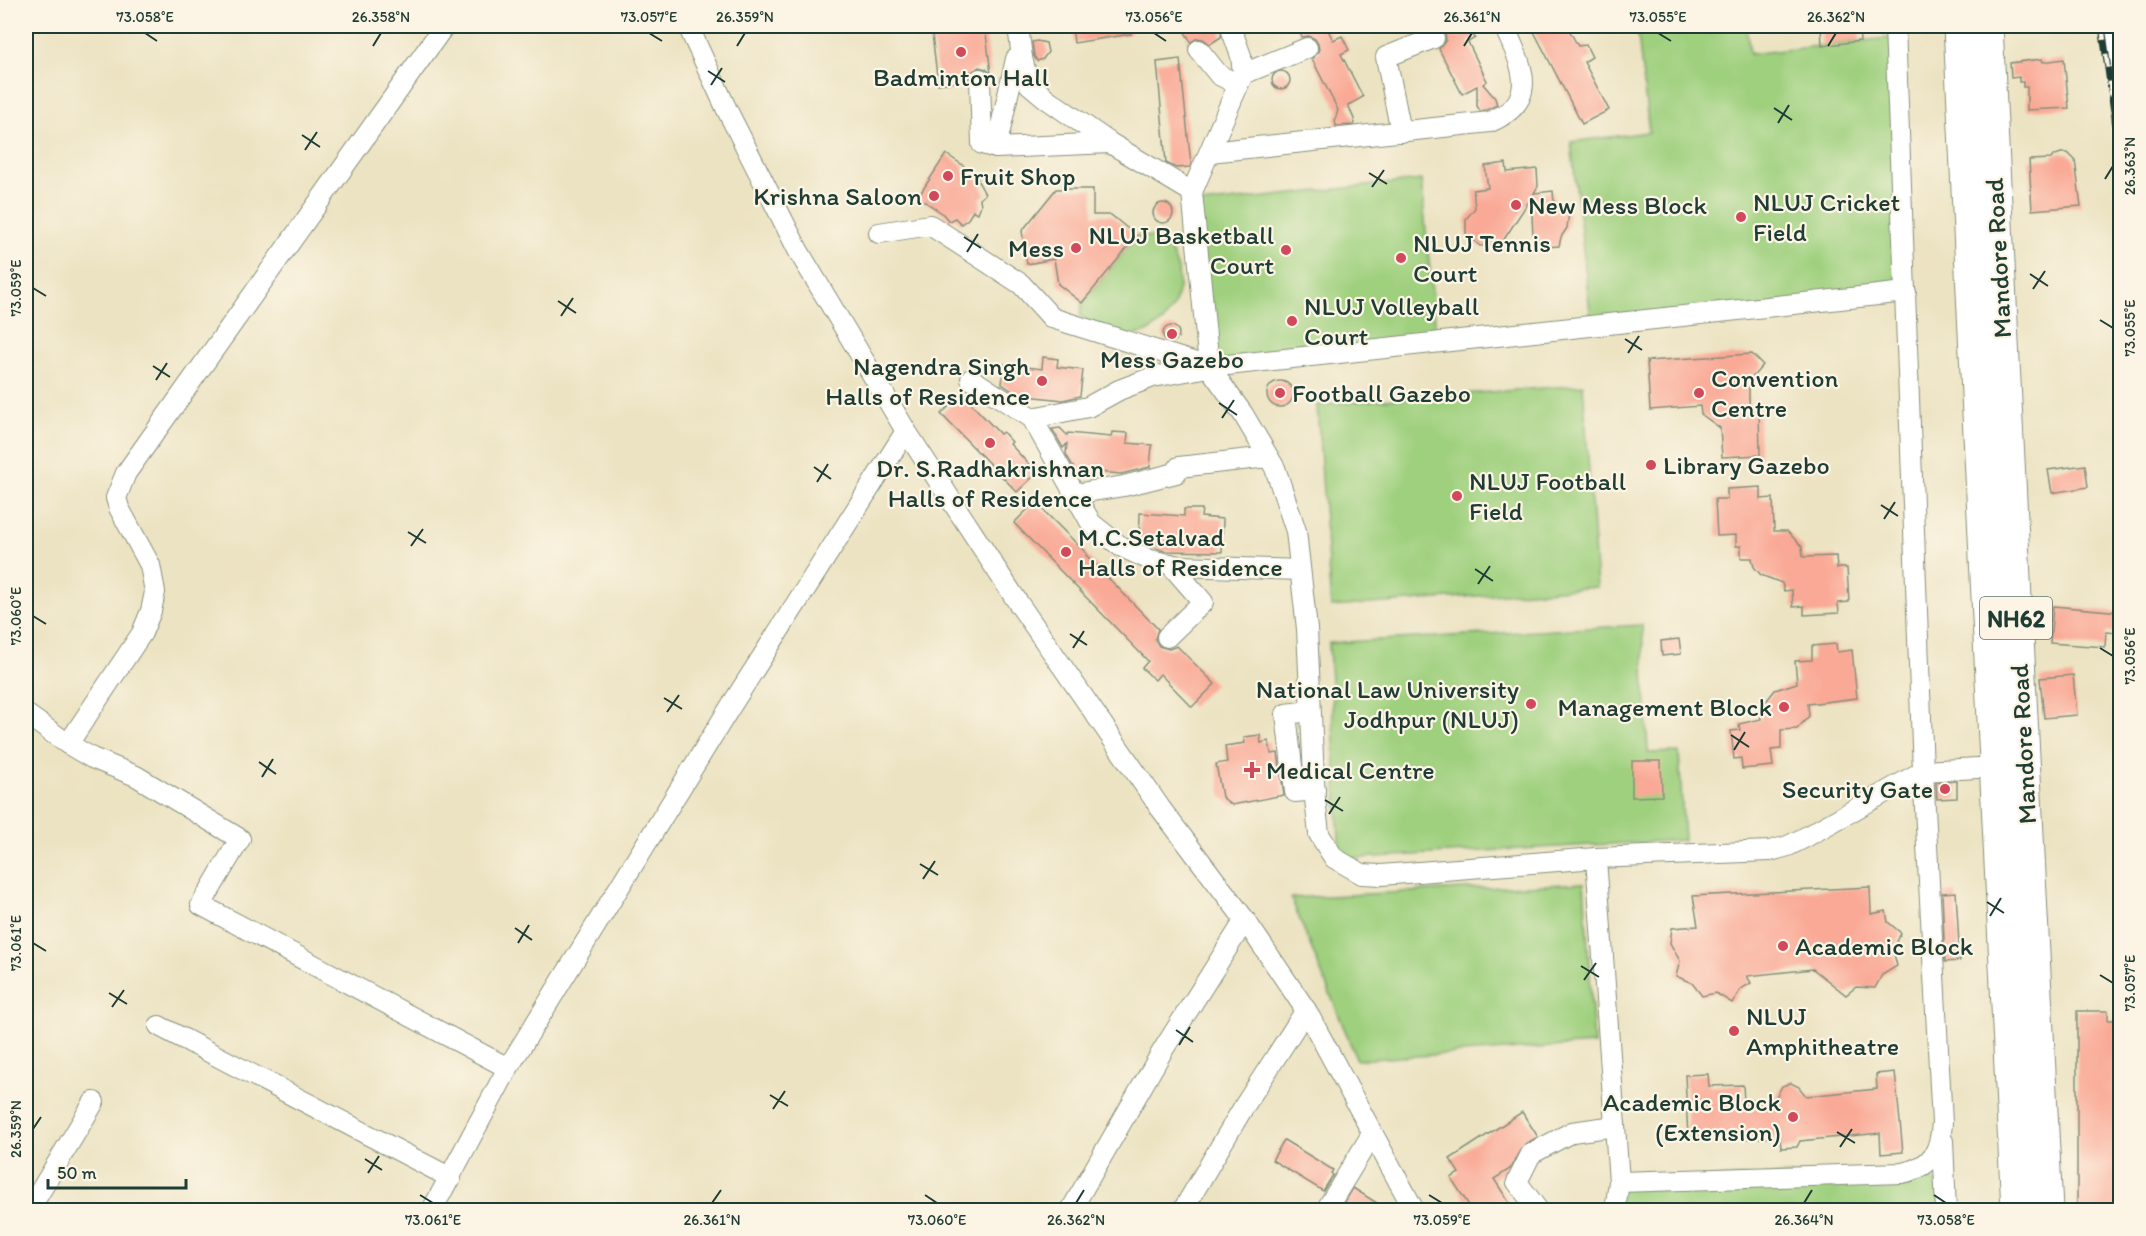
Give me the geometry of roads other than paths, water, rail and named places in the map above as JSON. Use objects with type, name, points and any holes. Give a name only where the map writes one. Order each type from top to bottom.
[{"type":"highway","name":"Mandore Road","points":[[1960,26],[2018,1210]]},
{"type":"highway","name":"Mandore Road","points":[[1986,26],[2046,1210]]},
{"type":"street","points":[[68,744],[142,633],[152,611],[155,592],[150,565],[119,508],[117,498],[126,473],[444,26]]},
{"type":"street","points":[[688,26],[728,112],[799,252],[906,431],[1019,604],[1140,780],[1245,920],[1306,1010],[1414,1210]]},
{"type":"street","points":[[1018,26],[1022,58],[1029,84],[1110,143],[1192,192]]},
{"type":"street","points":[[1210,152],[1491,123],[1511,111],[1525,82],[1523,71],[1504,26]]},
{"type":"street","points":[[1895,26],[1923,771],[1946,1210]]},
{"type":"street","points":[[2112,26],[2121,74]]},
{"type":"street","points":[[1232,31],[1241,56],[1240,79],[1192,192],[1209,367],[1243,414],[1275,468],[1296,531],[1307,629],[1314,790],[1319,834],[1334,858],[1362,874],[1381,875],[1596,858],[1770,851],[1804,838],[1923,771],[1996,767]]},
{"type":"street","points":[[1401,132],[1386,57],[1434,38]]},
{"type":"street","points":[[1199,50],[1219,75],[1240,79],[1307,48]]},
{"type":"street","points":[[996,148],[1016,59],[1022,58]]},
{"type":"street","points":[[980,79],[982,144],[996,148],[1110,143]]},
{"type":"street","points":[[879,233],[930,225],[1021,284],[1052,318],[1209,367]]},
{"type":"street","points":[[1032,418],[1088,407],[1119,390],[1153,377],[1209,367],[1906,292]]},
{"type":"street","points":[[971,379],[1032,418],[1091,524],[1120,546],[1150,560],[1170,564],[1300,570]]},
{"type":"street","points":[[432,1210],[508,1068],[729,709],[906,431]]},
{"type":"street","points":[[1074,494],[1124,486],[1176,473],[1179,467],[1268,457]]},
{"type":"street","points":[[1167,637],[1203,602],[1170,564]]},
{"type":"street","points":[[26,714],[68,744],[92,758],[136,776],[240,839],[201,905],[508,1068]]},
{"type":"street","points":[[1596,858],[1619,1182],[1615,1210]]},
{"type":"street","points":[[1071,1210],[1163,1050],[1245,920]]},
{"type":"street","points":[[1183,1210],[1243,1108],[1306,1010]]},
{"type":"street","points":[[159,1026],[451,1178]]},
{"type":"street","points":[[29,1210],[94,1102]]},
{"type":"street","points":[[1619,1182],[1909,1172],[1917,1170],[1932,1158],[1940,1142],[1942,1122]]},
{"type":"street","points":[[1538,1210],[1517,1182],[1531,1154],[1572,1132],[1615,1126]]},
{"type":"street","points":[[1326,1210],[1372,1134]]},
{"type":"railway","points":[[2102,26],[2120,155]]},
{"type":"place","name":"Badminton Hall","points":[[961,52]]},
{"type":"place","name":"Fruit Shop","points":[[948,176]]},
{"type":"place","name":"Krishna Saloon","points":[[934,196]]},
{"type":"place","name":"New Mess Block","points":[[1516,205]]},
{"type":"place","name":"NLUJ Cricket Field","points":[[1741,217]]},
{"type":"place","name":"Mess","points":[[1076,248]]},
{"type":"place","name":"NLUJ Basketball Court","points":[[1286,250]]},
{"type":"place","name":"NLUJ Tennis Court","points":[[1401,258]]},
{"type":"place","name":"NLUJ Volleyball Court","points":[[1292,321]]},
{"type":"place","name":"Mess Gazebo","points":[[1172,334]]},
{"type":"place","name":"Nagendra Singh Halls of Residence","points":[[1042,381]]},
{"type":"place","name":"Football Gazebo","points":[[1280,393]]},
{"type":"place","name":"Convention Centre","points":[[1699,393]]},
{"type":"place","name":"Dr. S.Radhakrishnan Halls of Residence","points":[[990,443]]},
{"type":"place","name":"Library Gazebo","points":[[1651,465]]},
{"type":"place","name":"NLUJ Football Field","points":[[1457,496]]},
{"type":"place","name":"M.C.Setalvad Halls of Residence","points":[[1066,552]]},
{"type":"place","name":"National Law University Jodhpur (NLUJ)","points":[[1531,704]]},
{"type":"place","name":"Management Block","points":[[1784,707]]},
{"type":"place","name":"Medical Centre","points":[[1252,770]]},
{"type":"place","name":"Security Gate","points":[[1945,789]]},
{"type":"place","name":"Academic Block","points":[[1783,946]]},
{"type":"place","name":"NLUJ Amphitheatre","points":[[1734,1031]]},
{"type":"place","name":"Academic Block (Extension)","points":[[1793,1117]]}]
